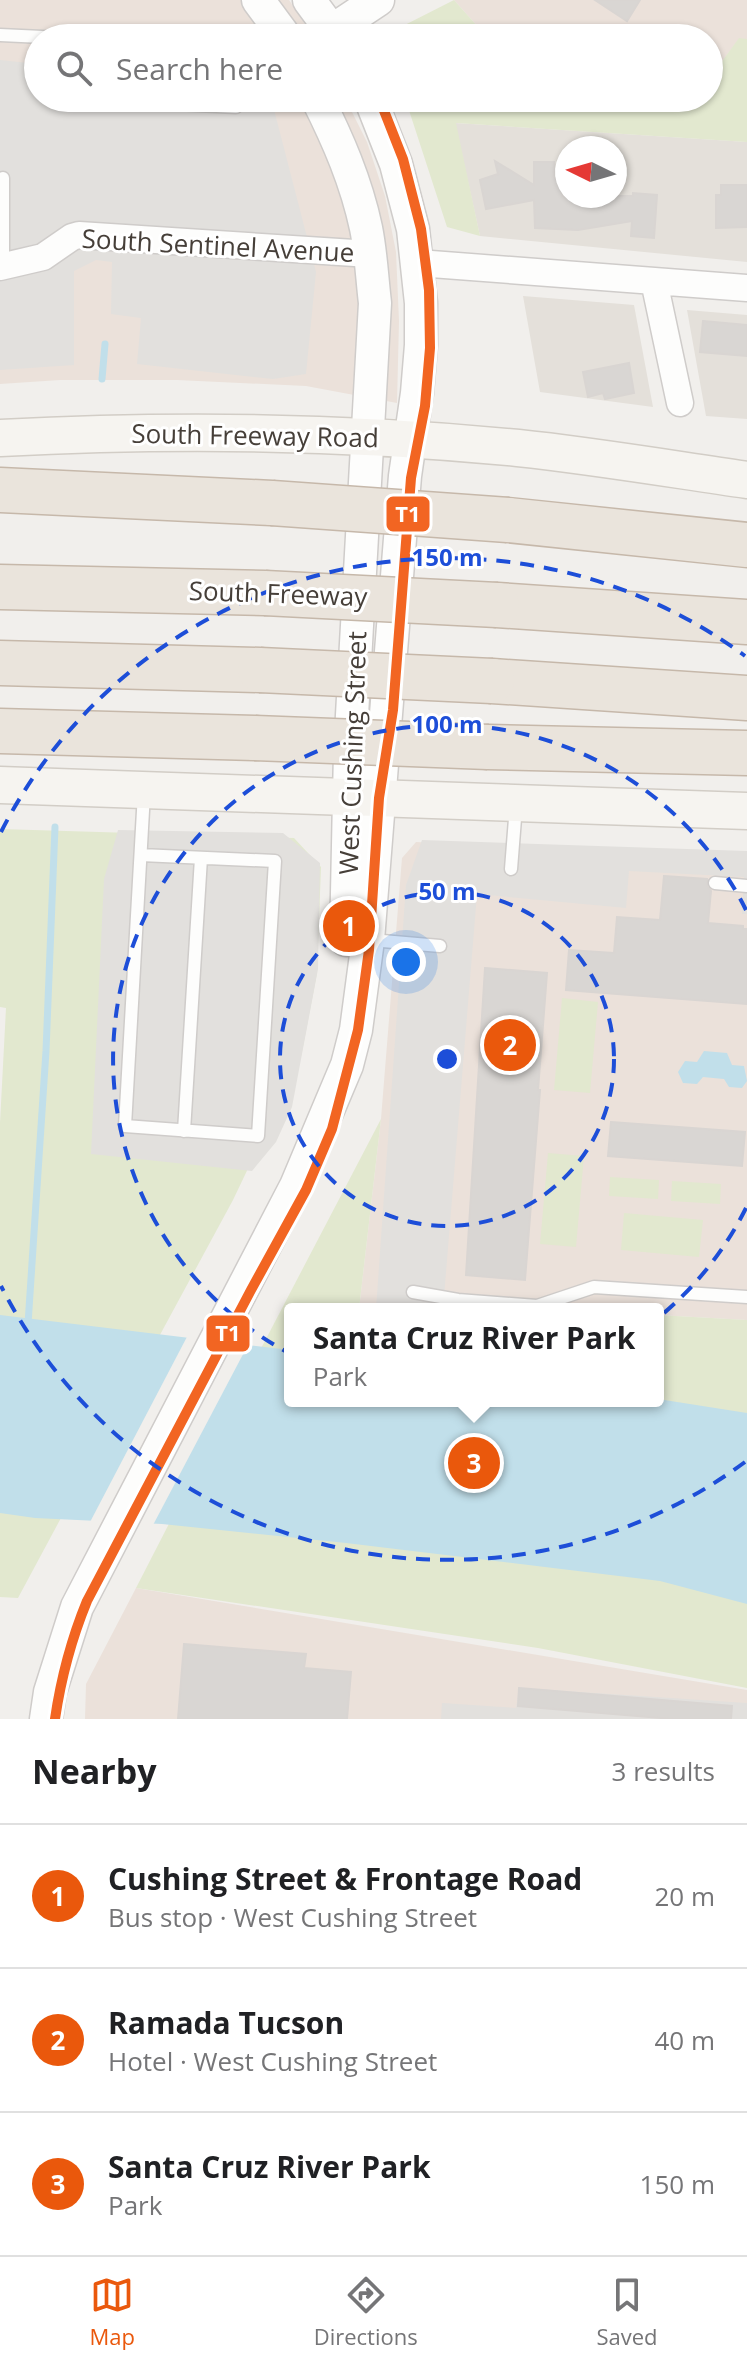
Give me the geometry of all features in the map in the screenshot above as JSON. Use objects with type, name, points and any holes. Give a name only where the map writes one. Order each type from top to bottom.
[{"type":"highway","points":[[0,490],[272,503],[508,520],[747,545]]},
{"type":"highway","name":"South Freeway","points":[[0,587],[265,593],[747,622]]},
{"type":"highway","points":[[0,663],[260,670],[747,698]]},
{"type":"highway","points":[[0,731],[747,753]]},
{"type":"main road","name":"South Freeway Road","points":[[0,438],[198,431],[369,437],[560,453],[747,480]]},
{"type":"main road","points":[[0,785],[747,811]]},
{"type":"street","points":[[258,0],[276,24]]},
{"type":"street","points":[[309,0],[323,24]]},
{"type":"street","points":[[346,24],[378,0]]},
{"type":"street","name":"West Cushing Street","points":[[46,1719],[50,1692],[77,1607],[296,1186],[347,1065],[360,1002],[368,940],[364,798],[352,720],[375,316],[370,254],[361,209],[349,169],[323,112]]},
{"type":"street","name":"West Cushing Street","points":[[322,1128],[342,1009],[349,871],[364,798],[421,345],[418,263],[413,229],[401,180],[375,112]]},
{"type":"street","name":"South Sentinel Avenue","points":[[2,267],[43,257],[79,235],[370,254]]},
{"type":"street","points":[[418,263],[747,288]]},
{"type":"street","points":[[654,281],[680,403]]},
{"type":"lane","points":[[0,35],[24,36]]},
{"type":"lane","points":[[2,267],[3,178]]},
{"type":"lane","points":[[141,855],[275,861],[258,1136],[125,1126],[144,790]]},
{"type":"lane","points":[[511,869],[516,802]]},
{"type":"lane","points":[[184,1131],[201,858]]},
{"type":"lane","points":[[715,883],[747,886]]},
{"type":"lane","points":[[368,940],[440,946]]},
{"type":"lane","points":[[546,1303],[594,1287],[747,1297]]},
{"type":"lane","points":[[413,1292],[498,1303]]},
{"type":"shaded area","points":[[0,0],[289,0],[305,24],[24,24],[24,112],[352,112],[367,142],[385,196],[396,252],[399,321],[397,403],[306,386],[177,380],[60,380],[0,384]]},
{"type":"shaded area","points":[[454,0],[747,0],[747,39],[739,39],[723,60],[723,24],[475,24]]},
{"type":"shaded area","points":[[0,60],[24,63],[24,112],[275,112],[316,272],[306,374],[273,379],[137,364],[141,318],[111,314],[112,262],[96,260],[74,271],[74,365],[0,370]]},
{"type":"shaded area","points":[[455,123],[747,142],[747,262],[480,236]]},
{"type":"shaded area","points":[[523,296],[634,305],[653,407],[540,392]]},
{"type":"shaded area","points":[[687,310],[747,315],[747,419],[706,416]]},
{"type":"shaded area","points":[[118,830],[283,833],[320,863],[318,969],[292,1107],[276,1142],[252,1171],[91,1154],[104,879]]},
{"type":"shaded area","points":[[422,840],[747,851],[747,914],[742,914],[744,877],[629,871],[626,908],[477,894],[443,1303],[376,1303],[406,885]]},
{"type":"shaded area","points":[[416,842],[747,858],[747,1320],[664,1315],[664,1303],[360,1303],[381,1119],[402,858]]},
{"type":"shaded area","points":[[136,1588],[747,1690],[747,1719],[85,1719],[86,1684]]},
{"type":"shaded area","points":[[519,1688],[747,1703],[747,1719],[441,1719],[442,1703],[516,1708]]},
{"type":"green space","points":[[454,0],[475,24],[407,24]]},
{"type":"green space","points":[[739,38],[747,39],[747,142],[456,123],[480,236],[447,227],[410,112],[723,112],[723,60]]},
{"type":"green space","points":[[0,829],[294,838],[321,867],[317,973],[301,1057],[233,1200],[96,1453],[256,1358],[284,1304],[284,1407],[664,1407],[664,1315],[747,1320],[747,1688],[538,1648],[136,1588],[174,1514],[69,1503],[18,1598],[0,1597],[0,1123],[6,1008],[0,1007]]},
{"type":"green space","points":[[562,998],[598,1002],[590,1093],[554,1090]]},
{"type":"green space","points":[[381,1119],[360,1303],[285,1303]]},
{"type":"green space","points":[[548,1153],[584,1156],[576,1247],[540,1244]]},
{"type":"green space","points":[[610,1177],[659,1180],[658,1199],[609,1196]]},
{"type":"green space","points":[[672,1181],[721,1184],[720,1204],[671,1201]]},
{"type":"green space","points":[[624,1213],[703,1220],[699,1257],[621,1250]]},
{"type":"water","points":[[704,1051],[727,1053],[732,1065],[744,1066],[747,1081],[742,1088],[729,1087],[724,1079],[703,1077],[697,1084],[683,1083],[678,1072],[685,1061],[697,1062]]},
{"type":"water","points":[[0,1315],[284,1349],[284,1407],[664,1407],[664,1400],[747,1413],[747,1604],[660,1581],[162,1524],[35,1518],[0,1513]]},
{"type":"pier","points":[[189,1333],[250,1341],[152,1527],[89,1524]]},
{"type":"building","points":[[595,0],[640,0],[627,21]]},
{"type":"building","points":[[495,161],[534,185],[534,162],[554,162],[555,208],[627,208],[627,196],[633,196],[633,193],[657,195],[654,238],[631,236],[632,221],[578,230],[535,228],[534,200],[486,209],[480,180],[498,174]]},
{"type":"building","points":[[721,185],[747,185],[747,227],[716,228],[716,195],[721,195]]},
{"type":"building","points":[[703,321],[747,325],[747,356],[700,352]]},
{"type":"building","points":[[629,363],[634,393],[605,399],[603,393],[588,397],[583,372]]},
{"type":"building","points":[[664,876],[707,879],[711,891],[708,923],[747,929],[747,1004],[566,990],[569,950],[614,953],[617,917],[660,920]]},
{"type":"building","points":[[485,968],[547,973],[525,1280],[466,1275]]},
{"type":"building","points":[[611,1122],[745,1132],[742,1166],[608,1156]]},
{"type":"building","points":[[184,1644],[306,1654],[304,1668],[351,1672],[347,1719],[178,1719]]},
{"type":"building","points":[[519,1688],[732,1706],[731,1719],[673,1719],[518,1706]]},
{"type":"waterway","points":[[102,379],[105,344]]},
{"type":"waterway","points":[[28,1324],[46,1051],[55,827]]},
{"type":"transit line","name":"T1","points":[[55,1719],[67,1659],[87,1601],[306,1190],[332,1129],[358,1030],[369,950],[379,798],[393,710],[411,478],[425,406],[430,348],[429,290],[421,229],[403,159],[385,112]]},
{"type":"place","name":"Cushing Street & Frontage Road","points":[[349,926]]},
{"type":"place","name":"Ramada Tucson","points":[[510,1045]]},
{"type":"place","name":"Santa Cruz River Park","points":[[474,1463]]}]
